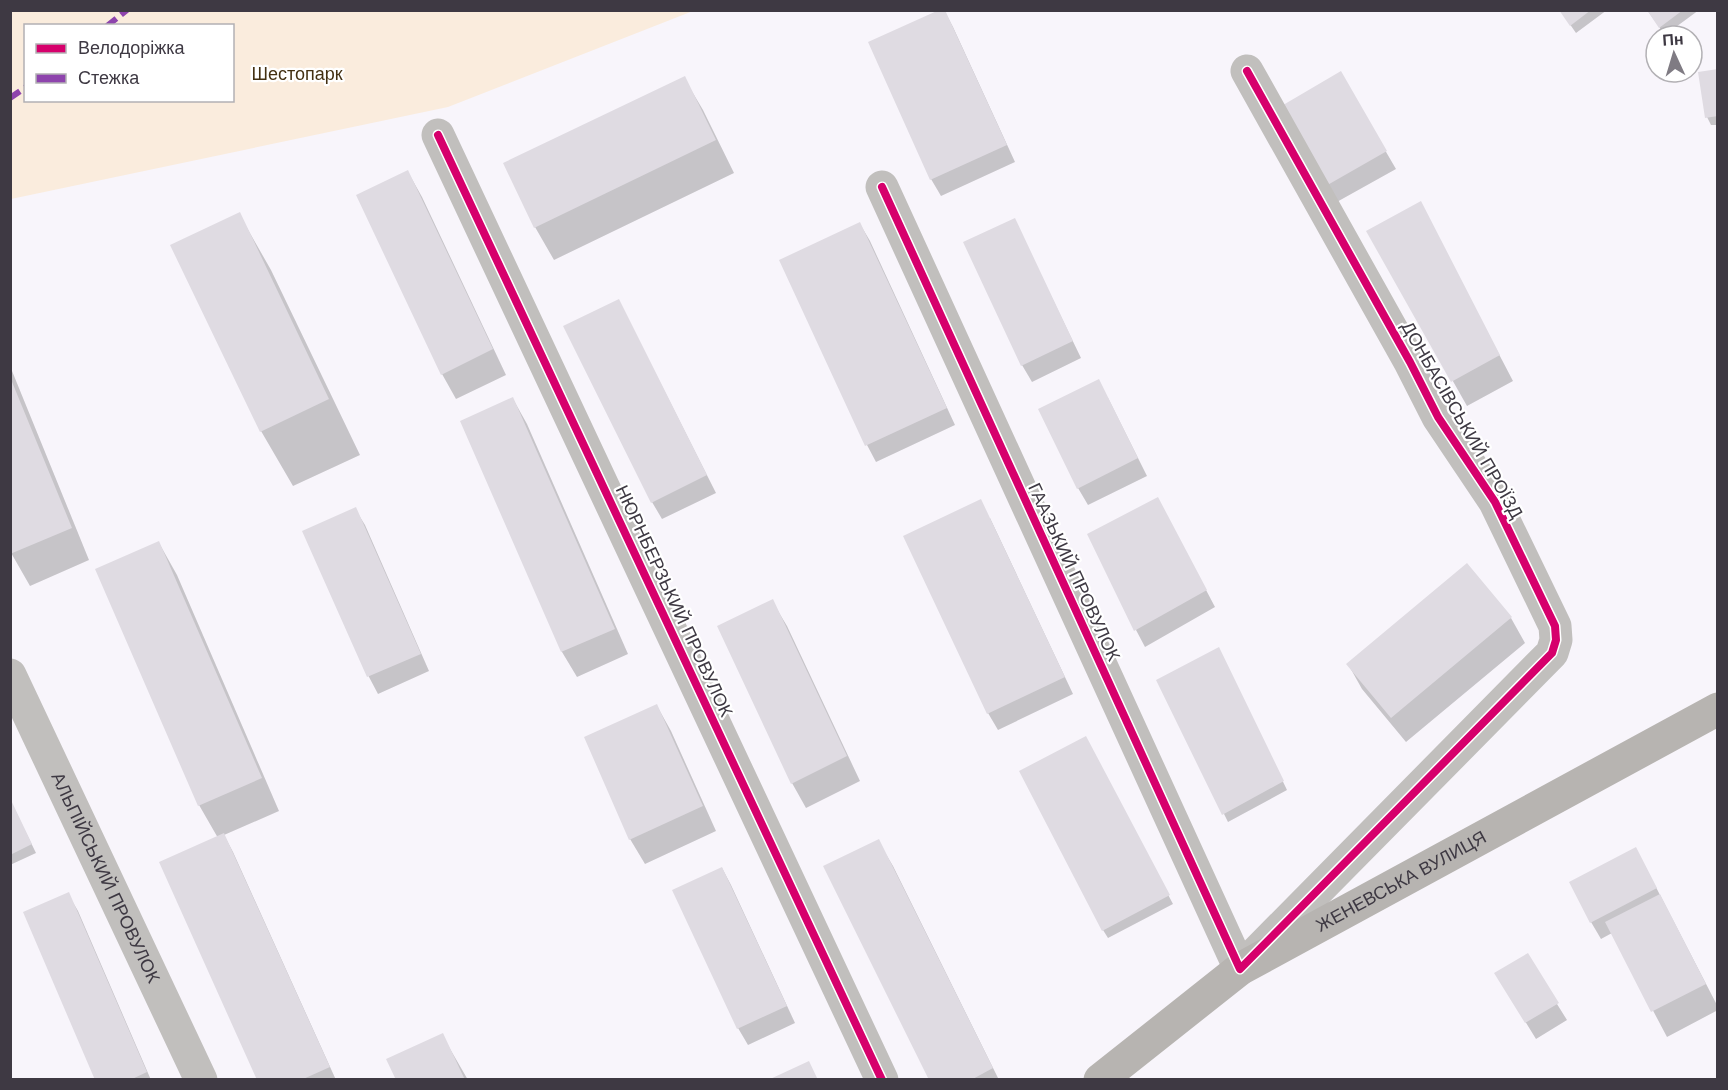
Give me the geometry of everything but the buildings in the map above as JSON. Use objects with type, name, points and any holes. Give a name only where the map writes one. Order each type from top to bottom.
[{"type":"street","name":"ДОНБАСІВСЬКИЙ ПРОЇЗД","points":[[1240,969],[1552,653],[1557,640],[1555,626],[1495,502],[1438,417],[1247,71]]},
{"type":"street","name":"НЮРНБЕРЗЬКИЙ ПРОВУЛОК","points":[[438,135],[882,1080]]},
{"type":"street","name":"ГААЗЬКИЙ ПРОВУЛОК","points":[[882,187],[1240,969]]},
{"type":"street","name":"АЛЬПІЙСЬКИЙ ПРОВУЛОК","points":[[10,675],[20,723],[201,1080]]},
{"type":"street","name":"ЖЕНЕВСЬКА ВУЛИЦЯ","points":[[1100,1080],[1240,969],[1718,710]]},
{"type":"green space","name":"Шестопарк","points":[[10,11],[693,11],[448,107],[11,199]]},
{"type":"marked path","points":[[110,24],[127,10]]},
{"type":"marked path","points":[[10,98],[24,88]]},
{"type":"cycle path","points":[[882,187],[1240,969],[1552,653],[1556,640],[1555,626],[1495,502],[1438,417],[1410,362],[1247,71]]},
{"type":"cycle path","points":[[438,135],[882,1080]]}]
